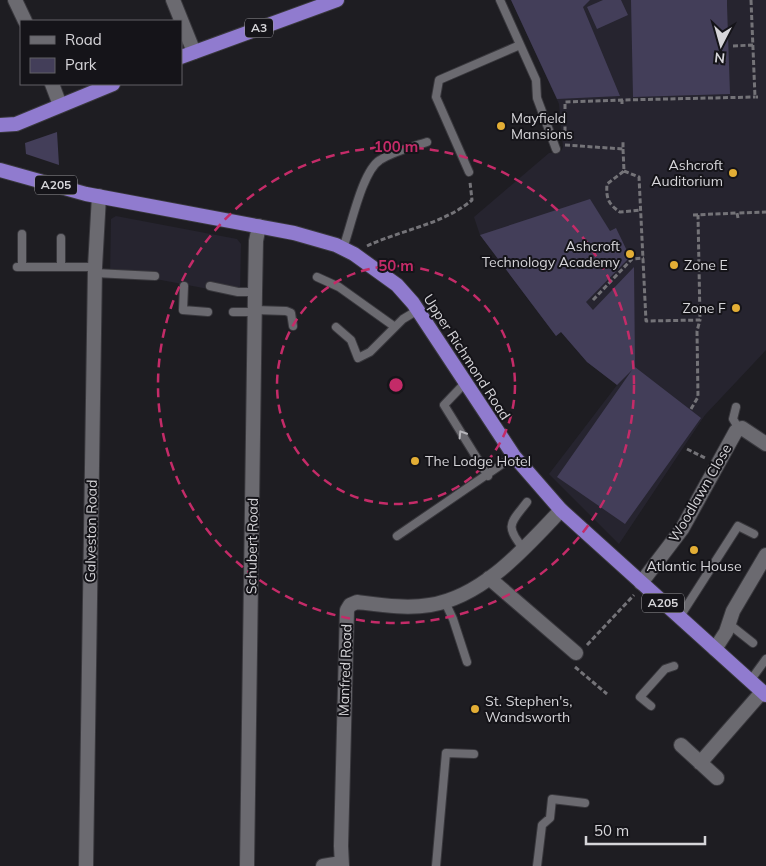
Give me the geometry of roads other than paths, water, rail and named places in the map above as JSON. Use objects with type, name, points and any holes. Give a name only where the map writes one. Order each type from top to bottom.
[{"type":"highway","name":"A3","points":[[187,55],[333,1]]},
{"type":"highway","points":[[0,136],[16,124],[110,85]]},
{"type":"highway","points":[[0,125],[16,124]]},
{"type":"highway","name":"Upper Richmond Road","points":[[0,170],[99,196],[259,226],[322,240],[343,248],[397,285],[418,310],[514,456],[561,510],[638,588],[679,618],[764,694]]},
{"type":"street","points":[[15,0],[25,20]]},
{"type":"street","points":[[173,0],[178,20]]},
{"type":"street","points":[[182,35],[187,55]]},
{"type":"street","points":[[52,85],[60,105]]},
{"type":"street","name":"Galveston Road","points":[[86,866],[95,270],[99,196]]},
{"type":"street","name":"Schubert Road","points":[[247,866],[255,292],[256,241],[259,226]]},
{"type":"street","name":"Woodlawn Close","points":[[638,588],[682,528],[736,431],[742,428],[766,444]]},
{"type":"street","name":"Manfred Road","points":[[342,864],[346,610],[350,604],[357,602],[415,607],[445,602],[489,578],[523,548],[561,510]]},
{"type":"street","points":[[714,649],[729,624],[733,611],[766,555]]},
{"type":"street","points":[[489,578],[576,653]]},
{"type":"street","points":[[700,763],[764,694]]},
{"type":"street","points":[[681,745],[717,778]]},
{"type":"street","points":[[323,866],[342,864]]},
{"type":"lane","points":[[500,0],[536,80],[537,98],[556,148]]},
{"type":"lane","points":[[469,172],[436,97],[439,80],[520,45]]},
{"type":"lane","points":[[343,248],[360,195],[374,165],[388,156],[427,142]]},
{"type":"lane","points":[[22,234],[19,267],[61,267],[155,276]]},
{"type":"lane","points":[[61,238],[61,267]]},
{"type":"lane","points":[[317,277],[339,287],[394,328]]},
{"type":"lane","points":[[184,286],[183,310],[208,312]]},
{"type":"lane","points":[[210,286],[238,292],[255,292]]},
{"type":"lane","points":[[336,327],[351,340],[358,358],[370,352],[403,319],[418,310]]},
{"type":"lane","points":[[233,312],[286,311],[291,313],[293,326]]},
{"type":"lane","points":[[465,383],[444,405],[488,476]]},
{"type":"lane","points":[[736,407],[733,419],[739,430]]},
{"type":"lane","points":[[397,536],[488,476],[514,456]]},
{"type":"lane","points":[[523,548],[510,532],[510,524],[527,502]]},
{"type":"lane","points":[[679,618],[738,526],[754,534]]},
{"type":"lane","points":[[445,602],[453,618],[467,662]]},
{"type":"lane","points":[[729,624],[753,643]]},
{"type":"lane","points":[[750,681],[766,659]]},
{"type":"lane","points":[[651,706],[640,697],[665,669],[674,666]]},
{"type":"lane","points":[[436,866],[446,754],[474,754]]},
{"type":"lane","points":[[538,866],[542,825],[550,818],[552,799],[585,803]]},
{"type":"place","name":"Mayfield Mansions","points":[[501,126]]},
{"type":"place","name":"Ashcroft Auditorium","points":[[733,173]]},
{"type":"place","name":"Ashcroft Technology Academy","points":[[630,254]]},
{"type":"place","name":"Zone E","points":[[674,265]]},
{"type":"place","name":"Zone F","points":[[736,308]]},
{"type":"place","name":"The Lodge Hotel","points":[[415,461]]},
{"type":"place","name":"Atlantic House","points":[[694,550]]},
{"type":"place","name":"St. Stephen's, Wandsworth","points":[[475,709]]}]
